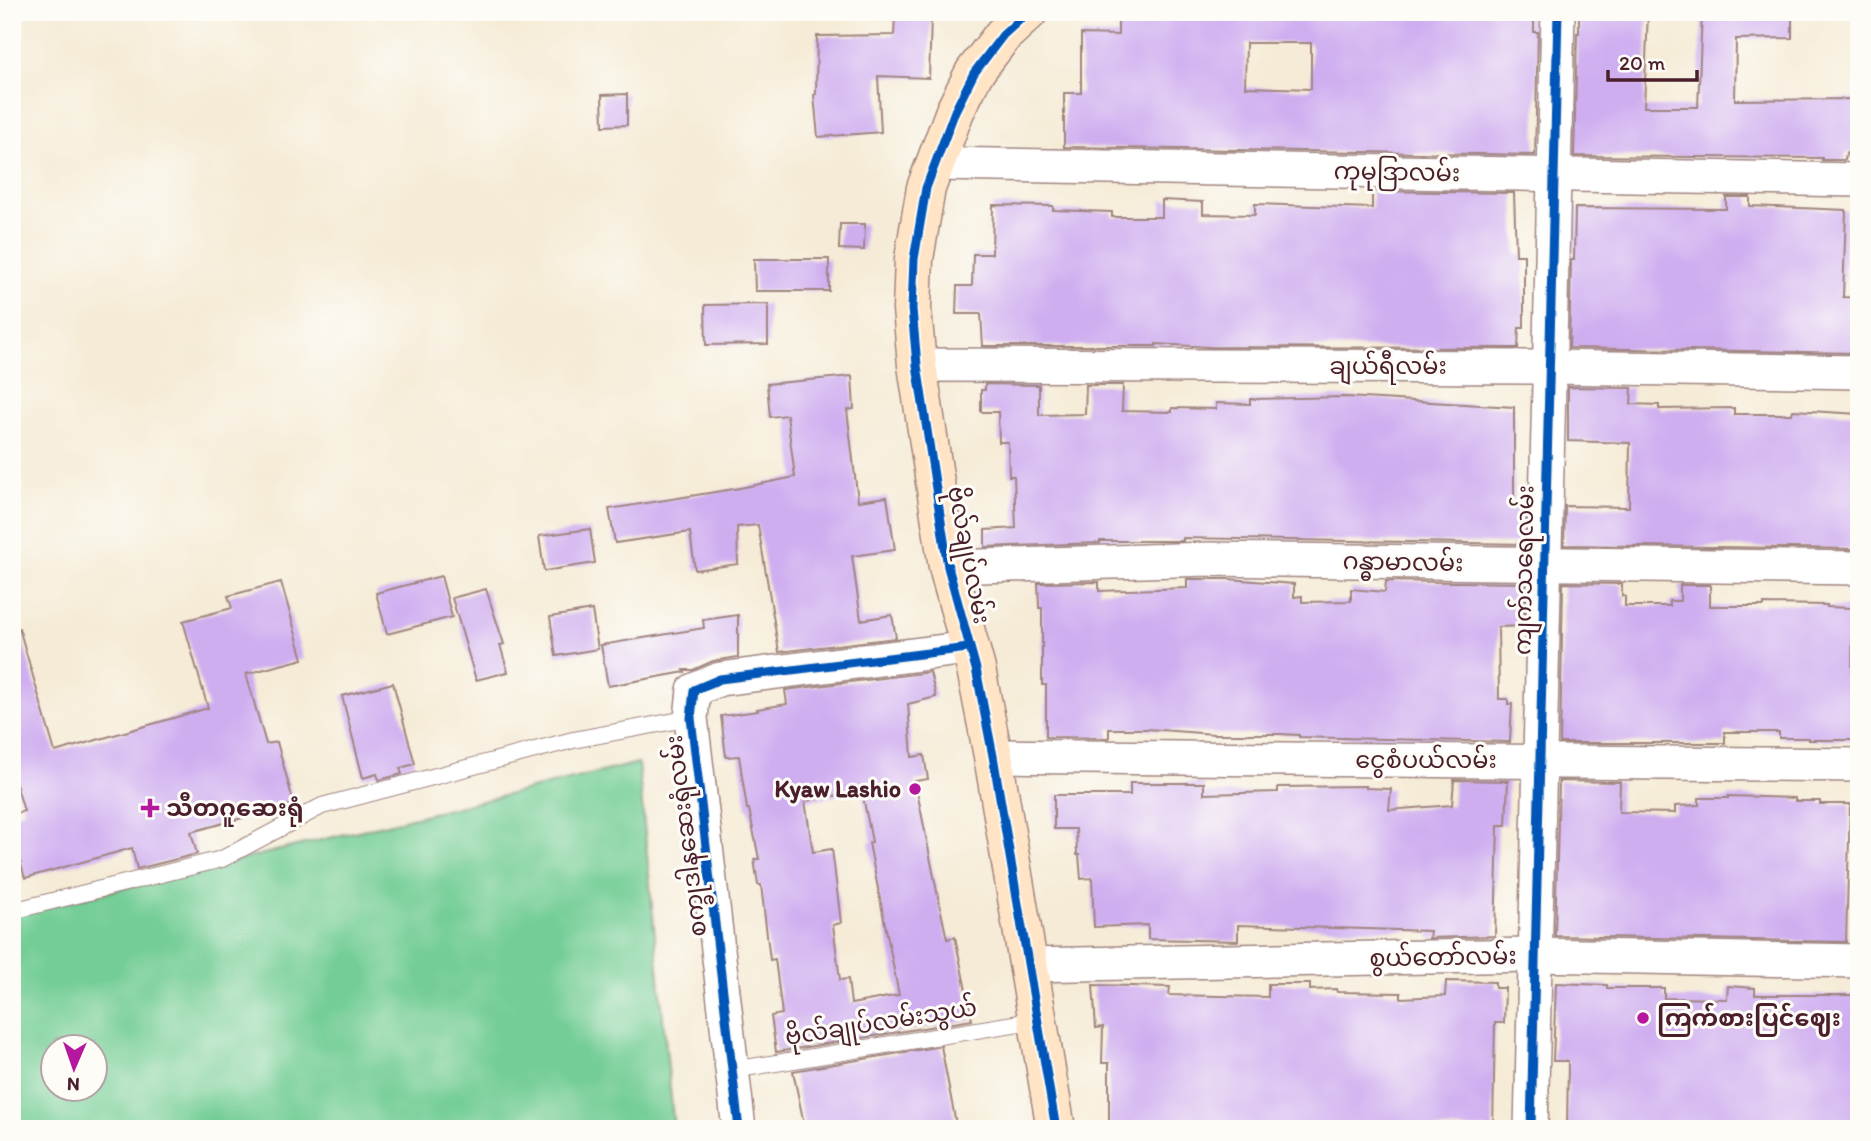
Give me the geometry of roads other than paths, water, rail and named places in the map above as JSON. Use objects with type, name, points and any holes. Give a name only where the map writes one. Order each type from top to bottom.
[{"type":"street","name":"ဗိုလ်ချုပ်လမ်း","points":[[1028,12],[1003,35],[974,73],[955,111],[926,188],[914,259],[912,309],[917,365],[948,567],[968,648],[976,669],[993,756],[1056,1129]]},
{"type":"street","name":"ကျက်သရေလမ်း","points":[[1531,1129],[1533,955],[1558,12]]},
{"type":"street","name":"ကုမုဒြာလမ်း","points":[[935,164],[1859,180]]},
{"type":"street","name":"ချယ်ရီလမ်း","points":[[917,365],[1549,367],[1859,372]]},
{"type":"street","name":"ဂန္ဓာမာလမ်း","points":[[948,567],[1208,559],[1859,568]]},
{"type":"street","name":"စက္ခုဒါနဆေးရုံလမ်း","points":[[739,1129],[691,718],[694,690],[720,679],[968,648]]},
{"type":"street","name":"ငွေစံပယ်လမ်း","points":[[993,756],[1859,765]]},
{"type":"street","name":"စွယ်တော်လမ်း","points":[[1027,965],[1533,955],[1859,961]]},
{"type":"lane","points":[[12,911],[222,859],[323,806],[573,740],[691,718]]},
{"type":"lane","name":"ဗိုလ်ချုပ်လမ်းသွယ်","points":[[733,1070],[1037,1020]]},
{"type":"place","name":"Kyaw Lashio","points":[[915,789]]},
{"type":"place","name":"သီတဂူဆေးရုံ","points":[[150,808]]},
{"type":"place","name":"ကြက်စားပြင်ဈေး","points":[[1643,1018]]}]
